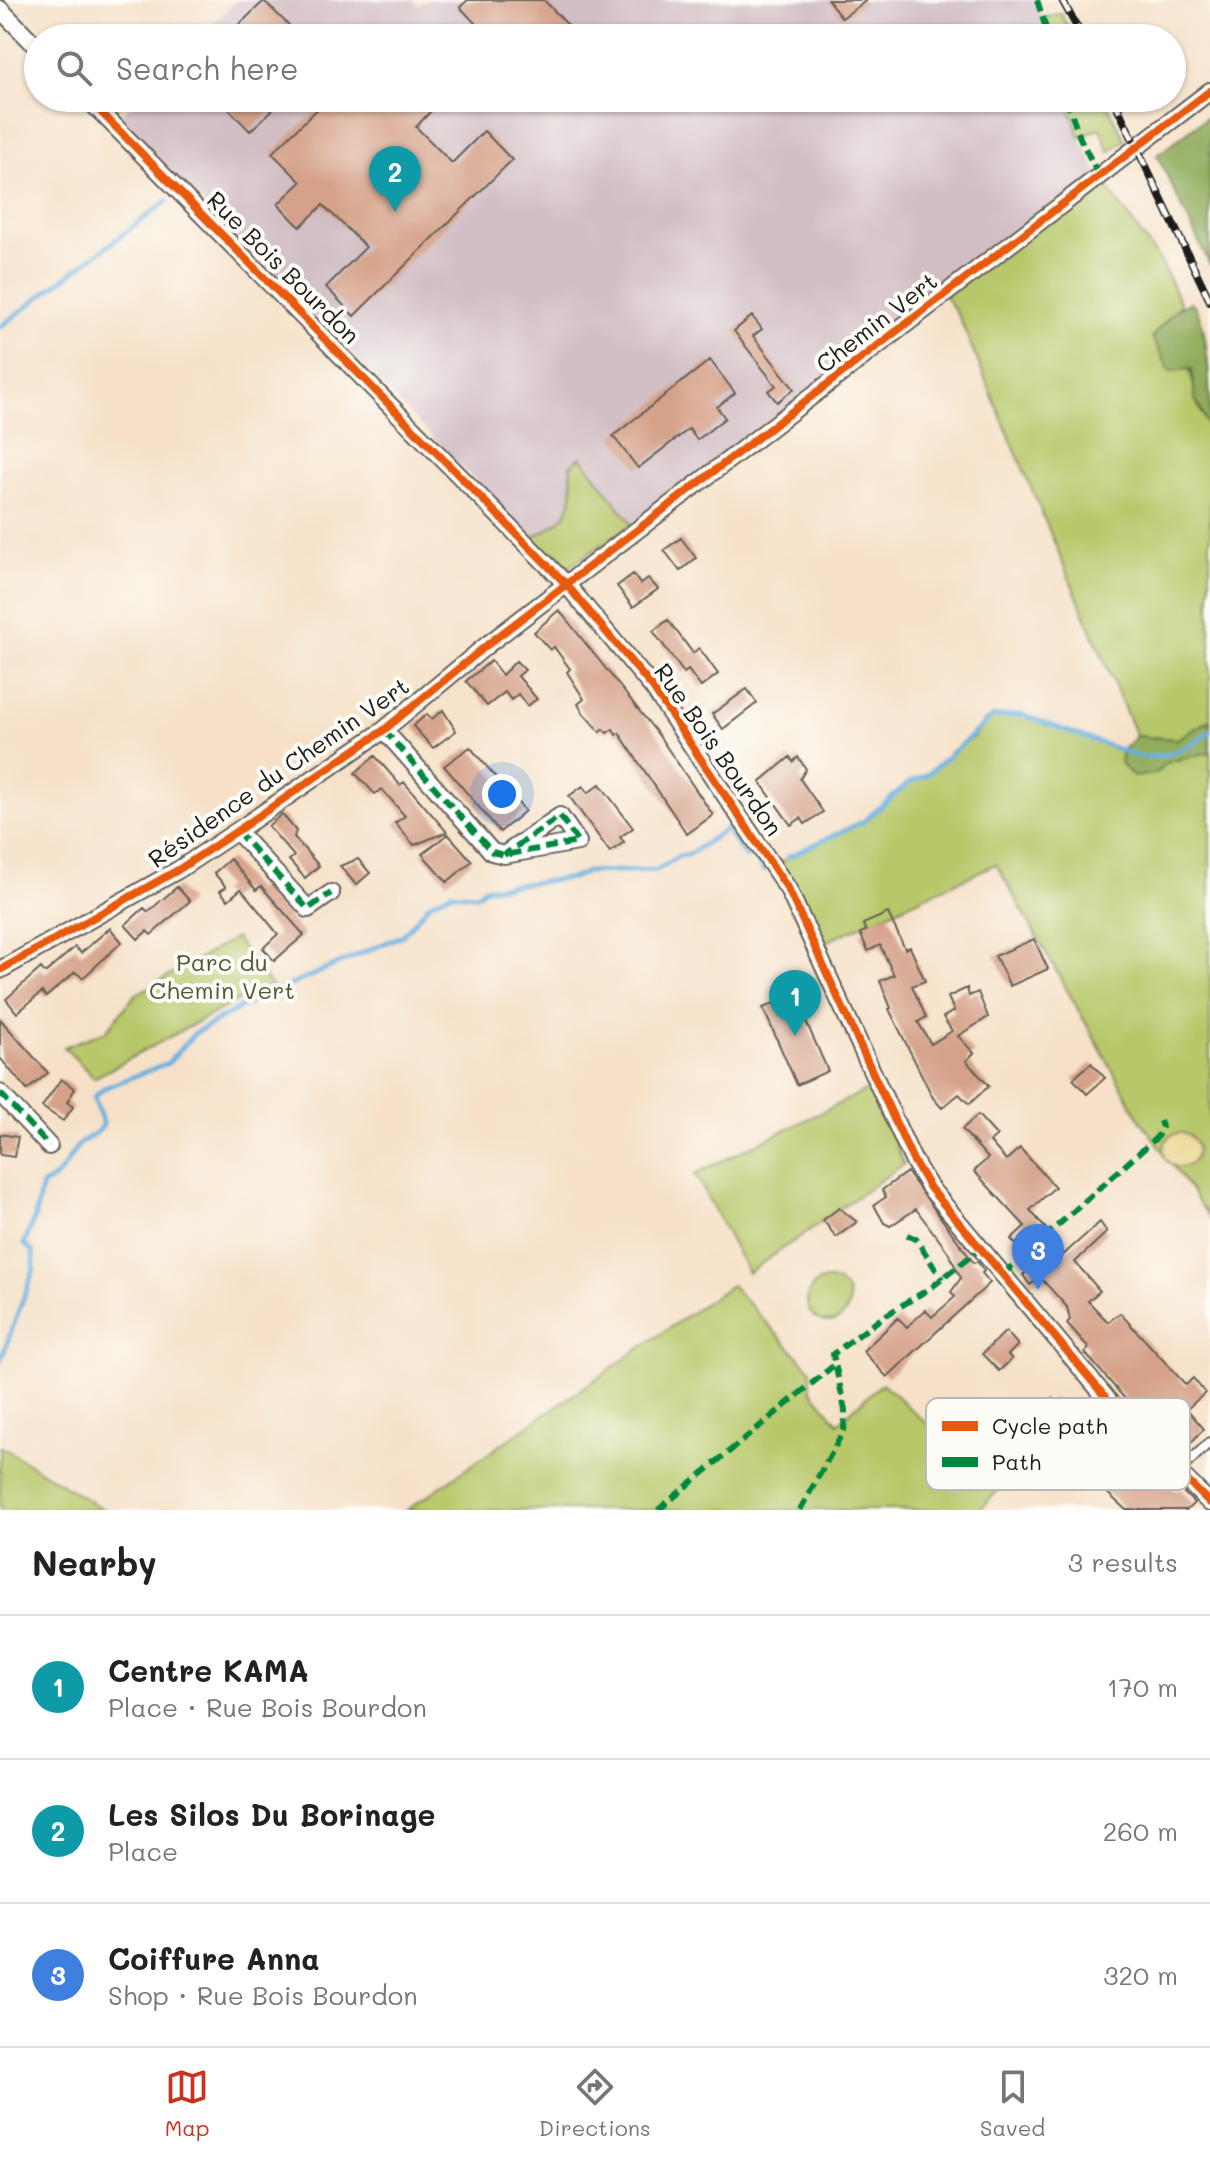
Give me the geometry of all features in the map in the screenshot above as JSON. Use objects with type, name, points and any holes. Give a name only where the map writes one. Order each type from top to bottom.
[{"type":"street","points":[[0,9],[24,34]]},
{"type":"street","name":"Chemin Vert","points":[[1186,109],[1210,91]]},
{"type":"street","name":"Rue Bois Bourdon","points":[[101,112],[567,585],[653,688],[788,889],[913,1160],[930,1188],[1106,1398]]},
{"type":"street","name":"Chemin Vert","points":[[567,585],[1183,112]]},
{"type":"street","name":"Résidence du Chemin Vert","points":[[0,970],[178,870],[237,831],[384,730],[567,585]]},
{"type":"street","name":"Résidence du Chemin Vert","points":[[384,730],[485,847],[504,855]]},
{"type":"street","name":"Résidence du Chemin Vert","points":[[237,831],[308,909],[331,893]]},
{"type":"street","points":[[0,1093],[49,1146]]},
{"type":"street","name":"Rue Bois Bourdon","points":[[1190,1485],[1210,1503]]},
{"type":"lane","points":[[1190,1461],[1210,1442]]},
{"type":"shaded area","points":[[238,0],[413,0],[418,6],[427,0],[1037,0],[1045,24],[213,24]]},
{"type":"shaded area","points":[[124,112],[1071,112],[1098,174],[632,524],[567,568],[531,538],[119,117]]},
{"type":"green space","points":[[1061,13],[1066,24],[1045,24],[1043,18]]},
{"type":"green space","points":[[1071,112],[1111,112],[1125,140],[1109,152],[1100,128],[1080,138]]},
{"type":"green space","points":[[1206,118],[1210,120],[1210,265],[1157,155]]},
{"type":"green space","points":[[1098,174],[1161,262],[1181,305],[1174,311],[1194,386],[1210,430],[1210,720],[1177,739],[1136,736],[959,317],[945,296]]},
{"type":"green space","points":[[1191,302],[1202,324],[1205,341],[1210,430],[1195,399],[1192,369],[1170,371],[1152,337],[1174,311]]},
{"type":"green space","points":[[581,457],[632,524],[567,568],[531,538],[555,525],[568,510],[572,492],[570,466]]},
{"type":"green space","points":[[1022,715],[1140,757],[1210,732],[1210,1218],[1141,1121],[996,864],[815,947],[773,866],[864,821],[909,783],[927,775],[952,750],[974,737],[984,721],[992,717]]},
{"type":"green space","points":[[1210,720],[1210,752],[1166,763],[1155,774],[1133,777],[1120,763],[1122,750],[1136,736],[1177,739]]},
{"type":"green space","name":"Parc du Chemin Vert","points":[[235,938],[272,986],[238,1000],[94,1078],[64,1047],[106,1031],[135,995]]},
{"type":"green space","points":[[871,1088],[904,1164],[748,1273],[695,1174]]},
{"type":"green space","points":[[828,1280],[843,1286],[849,1301],[843,1316],[828,1322],[813,1316],[807,1301],[813,1286]]},
{"type":"green space","points":[[731,1285],[811,1370],[811,1390],[838,1423],[882,1383],[926,1423],[926,1490],[998,1490],[980,1510],[407,1510]]},
{"type":"green space","points":[[0,1446],[104,1510],[0,1510]]},
{"type":"sand","points":[[1180,1133],[1192,1138],[1197,1150],[1192,1162],[1180,1167],[1168,1162],[1163,1150],[1168,1138]]},
{"type":"building","points":[[468,0],[544,0],[567,24],[476,24],[460,7]]},
{"type":"building","points":[[828,0],[867,0],[842,18]]},
{"type":"building","points":[[264,1],[288,24],[240,24]]},
{"type":"building","points":[[232,112],[270,112],[250,131]]},
{"type":"building","points":[[314,112],[430,112],[416,127],[452,163],[484,131],[512,160],[354,316],[326,287],[366,247],[323,205],[300,227],[278,204],[301,182],[272,153]]},
{"type":"building","points":[[752,316],[762,329],[753,336],[794,389],[777,402],[768,391],[776,386],[734,331]]},
{"type":"building","points":[[710,360],[735,393],[717,407],[725,418],[697,440],[689,429],[638,468],[613,436]]},
{"type":"building","points":[[681,538],[696,558],[680,571],[664,550]]},
{"type":"building","points":[[633,574],[640,584],[648,578],[658,589],[633,607],[617,586]]},
{"type":"building","points":[[559,610],[657,733],[713,815],[687,834],[619,733],[616,735],[613,729],[607,733],[603,729],[600,732],[583,713],[578,704],[584,699],[567,672],[570,669],[554,647],[550,650],[534,632]]},
{"type":"building","points":[[668,620],[693,653],[699,648],[718,674],[701,687],[688,670],[684,673],[653,631]]},
{"type":"building","points":[[491,661],[502,675],[516,661],[525,670],[518,676],[537,699],[527,706],[518,694],[511,700],[505,692],[487,706],[466,681]]},
{"type":"building","points":[[747,689],[757,703],[723,729],[712,714]]},
{"type":"building","points":[[443,710],[456,731],[433,748],[413,726],[427,714],[432,719]]},
{"type":"building","points":[[470,747],[525,811],[500,832],[444,766]]},
{"type":"building","points":[[375,756],[400,785],[404,782],[447,832],[414,845],[395,823],[405,816],[382,789],[375,794],[355,773]]},
{"type":"building","points":[[790,757],[793,762],[798,757],[806,769],[800,779],[823,812],[805,824],[801,818],[791,825],[760,782]]},
{"type":"building","points":[[600,784],[633,828],[620,837],[624,842],[610,852],[569,796],[583,786],[588,793]]},
{"type":"building","points":[[282,814],[296,831],[294,837],[319,866],[305,878],[289,860],[294,856],[268,826]]},
{"type":"building","points":[[448,834],[472,861],[447,882],[422,854]]},
{"type":"building","points":[[230,859],[256,890],[261,886],[304,935],[274,961],[263,948],[278,934],[241,889],[228,900],[220,891],[226,887],[214,873]]},
{"type":"building","points":[[358,859],[370,873],[356,885],[340,866]]},
{"type":"building","points":[[177,887],[190,901],[151,935],[147,931],[138,939],[125,925],[144,908],[148,912]]},
{"type":"building","points":[[888,913],[905,949],[910,947],[925,981],[912,986],[926,1017],[918,1022],[931,1044],[952,1031],[943,1017],[954,1011],[948,997],[967,988],[969,996],[978,992],[988,1017],[958,1036],[974,1053],[966,1061],[989,1086],[969,1104],[959,1094],[942,1108],[933,1098],[889,1009],[880,981],[894,975],[880,945],[868,951],[860,933],[866,931],[863,924]]},
{"type":"building","points":[[110,928],[122,942],[83,978],[75,972],[46,997],[42,992],[17,1013],[6,999],[41,968],[45,973],[75,947],[81,953]]},
{"type":"building","points":[[1034,939],[1048,969],[1010,986],[995,956]]},
{"type":"building","points":[[794,994],[828,1071],[797,1085],[763,1008]]},
{"type":"building","points":[[0,1019],[48,1073],[27,1090],[0,1058]]},
{"type":"building","points":[[1091,1063],[1105,1078],[1087,1094],[1073,1079]]},
{"type":"building","points":[[61,1079],[75,1089],[67,1102],[73,1107],[63,1121],[42,1107]]},
{"type":"building","points":[[978,1115],[997,1136],[990,1142],[1006,1160],[1020,1148],[1055,1187],[1030,1210],[1046,1229],[1034,1241],[1050,1258],[1059,1250],[1062,1256],[1100,1222],[1107,1232],[1075,1262],[1100,1291],[1088,1301],[1108,1322],[1120,1313],[1186,1385],[1193,1378],[1205,1393],[1190,1406],[1190,1398],[1124,1398],[1085,1353],[1089,1348],[1067,1323],[1070,1320],[1067,1307],[1040,1277],[1030,1285],[1023,1275],[1034,1265],[1011,1239],[1025,1226],[974,1171],[988,1158],[962,1129]]},
{"type":"building","points":[[0,1134],[18,1137],[14,1157],[0,1155]]},
{"type":"building","points":[[907,1172],[974,1263],[977,1261],[990,1283],[887,1377],[863,1351],[898,1318],[907,1327],[925,1310],[932,1317],[955,1297],[951,1292],[961,1278],[948,1252],[916,1209],[890,1226],[884,1223],[874,1205],[886,1197],[882,1190]]},
{"type":"building","points":[[839,1208],[857,1222],[836,1237],[823,1220]]},
{"type":"building","points":[[1006,1331],[1018,1345],[1008,1355],[1012,1359],[999,1371],[982,1354]]},
{"type":"building","points":[[1190,1413],[1204,1429],[1190,1444]]},
{"type":"building","points":[[1104,1490],[1181,1490],[1194,1503],[1187,1510],[1126,1510]]},
{"type":"waterway","points":[[0,327],[167,201]]},
{"type":"waterway","points":[[788,857],[864,821],[909,783],[927,775],[992,717],[1022,715],[1140,757],[1179,751],[1210,731]]},
{"type":"waterway","points":[[0,1362],[34,1269],[33,1252],[24,1244],[35,1217],[42,1185],[58,1175],[77,1147],[103,1125],[94,1097],[104,1088],[168,1063],[195,1033],[241,1007],[403,935],[430,903],[451,893],[477,895],[485,888],[573,878],[587,872],[657,870],[679,856],[688,855],[726,829],[745,856],[754,855],[764,871]]},
{"type":"railway","points":[[1062,0],[1075,24]]},
{"type":"railway","points":[[1120,112],[1210,301]]},
{"type":"marked path","points":[[1037,0],[1045,24]]},
{"type":"marked path","points":[[1071,112],[1098,174]]},
{"type":"marked path","points":[[384,730],[492,852],[504,855],[578,842],[560,816],[504,855]]},
{"type":"marked path","points":[[237,831],[308,909],[331,893]]},
{"type":"marked path","points":[[0,1093],[49,1146]]},
{"type":"marked path","points":[[1003,1274],[1157,1137],[1162,1127],[1160,1121]]},
{"type":"marked path","points":[[907,1235],[916,1239],[942,1279]]},
{"type":"marked path","points":[[800,1510],[844,1430],[845,1410],[833,1354],[883,1317],[932,1287],[981,1248]]},
{"type":"marked path","points":[[658,1510],[833,1366]]},
{"type":"cycle path","points":[[1186,109],[1210,91]]},
{"type":"cycle path","points":[[101,112],[567,585],[653,688],[788,889],[913,1160],[930,1188],[1106,1398]]},
{"type":"cycle path","points":[[0,970],[178,870],[384,730],[487,645],[1183,112]]},
{"type":"cycle path","points":[[1190,1483],[1210,1503]]},
{"type":"place","name":"Les Silos Du Borinage","points":[[395,212]]},
{"type":"place","name":"Centre KAMA","points":[[795,1036]]},
{"type":"place","name":"Coiffure Anna","points":[[1038,1290]]}]
